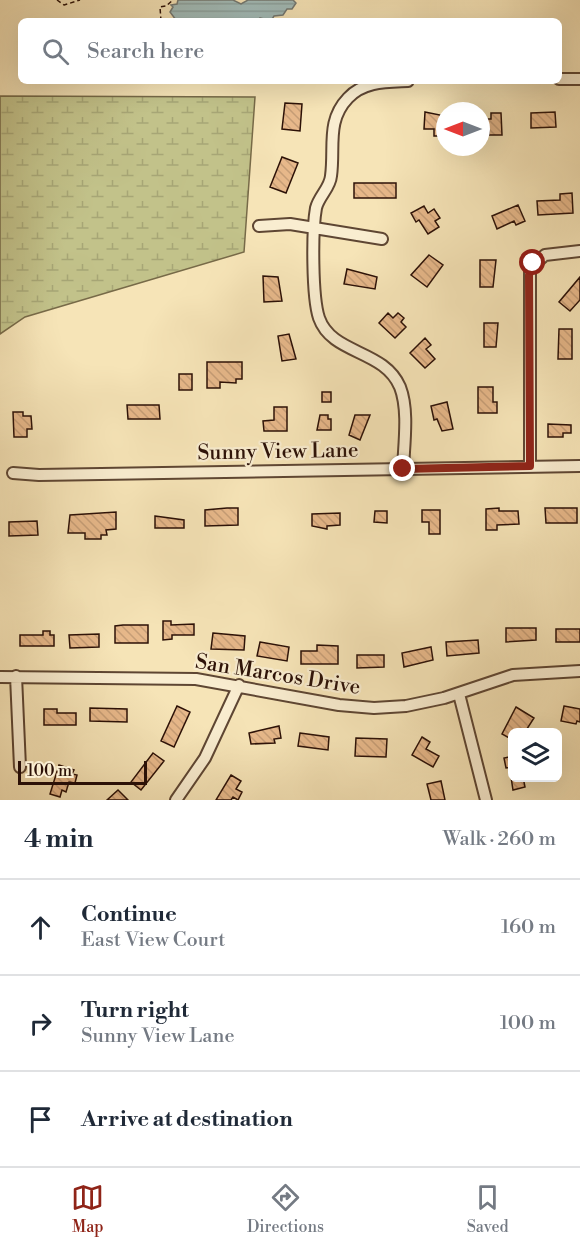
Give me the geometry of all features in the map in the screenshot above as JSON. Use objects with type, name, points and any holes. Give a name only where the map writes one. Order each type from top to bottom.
[{"type":"street","points":[[562,79],[580,79]]},
{"type":"street","points":[[375,84],[362,88],[340,107],[332,135],[330,181],[316,206],[314,227],[318,316],[325,330],[335,340],[372,358],[399,386],[403,399],[403,469]]},
{"type":"street","points":[[259,226],[277,224],[314,227],[382,239]]},
{"type":"street","points":[[530,466],[530,268],[546,255],[580,251]]},
{"type":"street","name":"Sunny View Lane","points":[[13,473],[39,475],[580,466]]},
{"type":"street","name":"San Marcos Drive","points":[[0,676],[166,677],[239,685],[355,708],[406,706],[459,694],[513,675],[580,671]]},
{"type":"street","points":[[16,676],[20,767]]},
{"type":"street","points":[[176,800],[205,758],[239,685]]},
{"type":"street","points":[[459,694],[486,800]]},
{"type":"path","points":[[57,0],[64,5],[80,0]]},
{"type":"path","points":[[161,18],[160,7],[166,6],[173,0]]},
{"type":"green space","points":[[0,96],[255,97],[244,252],[25,317],[0,334]]},
{"type":"water","points":[[178,0],[233,0],[241,4],[248,0],[293,0],[296,3],[283,15],[273,18],[174,18],[170,12],[173,7],[171,5],[177,4]]},
{"type":"building","points":[[285,103],[302,104],[300,131],[282,129]]},
{"type":"building","points":[[425,112],[436,114],[436,136],[434,136],[434,129],[424,129]]},
{"type":"building","points":[[555,112],[556,127],[531,128],[531,113]]},
{"type":"building","points":[[491,113],[501,113],[502,135],[490,135]]},
{"type":"building","points":[[282,157],[298,163],[286,193],[270,187]]},
{"type":"building","points":[[354,183],[396,183],[396,198],[354,198]]},
{"type":"building","points":[[572,193],[573,213],[538,215],[537,201],[560,200],[560,194]]},
{"type":"building","points":[[518,205],[525,221],[516,225],[514,221],[497,229],[492,216]]},
{"type":"building","points":[[424,206],[428,213],[434,209],[440,218],[435,221],[439,227],[428,234],[419,220],[416,222],[411,213]]},
{"type":"building","points":[[429,255],[443,265],[427,287],[411,275]]},
{"type":"building","points":[[480,260],[496,260],[493,287],[480,287]]},
{"type":"building","points":[[347,269],[377,277],[375,289],[344,284]]},
{"type":"building","points":[[263,276],[278,277],[282,301],[264,302]]},
{"type":"building","points":[[580,277],[580,300],[570,311],[559,302]]},
{"type":"building","points":[[388,313],[393,318],[398,313],[404,318],[401,322],[406,327],[395,338],[379,323]]},
{"type":"building","points":[[484,323],[498,323],[496,347],[484,347]]},
{"type":"building","points":[[559,329],[572,329],[572,359],[558,359]]},
{"type":"building","points":[[289,334],[296,359],[282,361],[278,336]]},
{"type":"building","points":[[425,338],[431,345],[426,349],[435,359],[425,368],[410,353]]},
{"type":"building","points":[[207,362],[242,362],[242,379],[236,379],[236,383],[220,382],[220,388],[207,388]]},
{"type":"building","points":[[179,374],[192,374],[192,390],[179,390]]},
{"type":"building","points":[[478,387],[493,387],[493,402],[497,402],[497,413],[478,413]]},
{"type":"building","points":[[322,392],[331,392],[331,402],[322,402]]},
{"type":"building","points":[[447,402],[453,429],[442,431],[437,419],[434,420],[431,406]]},
{"type":"building","points":[[127,405],[159,405],[160,419],[128,419]]},
{"type":"building","points":[[274,407],[287,407],[287,431],[264,431],[263,421],[274,420]]},
{"type":"building","points":[[13,412],[23,412],[23,416],[31,416],[32,429],[27,429],[27,437],[14,437]]},
{"type":"building","points":[[320,415],[328,415],[328,419],[331,419],[331,430],[317,430]]},
{"type":"building","points":[[355,415],[370,415],[360,440],[349,435]]},
{"type":"building","points":[[548,424],[571,425],[571,433],[563,433],[563,437],[548,437]]},
{"type":"building","points":[[238,508],[238,525],[205,526],[205,510]]},
{"type":"building","points":[[499,508],[499,511],[518,511],[519,524],[497,525],[497,530],[486,530],[486,509]]},
{"type":"building","points":[[545,508],[577,508],[577,523],[546,523]]},
{"type":"building","points":[[422,510],[440,510],[440,534],[429,534],[429,522],[422,522]]},
{"type":"building","points":[[375,511],[387,511],[387,523],[374,522]]},
{"type":"building","points":[[116,512],[116,529],[106,530],[107,535],[101,535],[101,539],[85,539],[85,533],[68,533],[70,515]]},
{"type":"building","points":[[340,513],[340,525],[327,526],[327,529],[312,526],[312,514]]},
{"type":"building","points":[[155,516],[184,520],[184,528],[155,528]]},
{"type":"building","points":[[37,521],[38,535],[9,536],[9,522]]},
{"type":"building","points":[[163,621],[171,621],[171,625],[194,624],[194,635],[172,635],[172,639],[163,640]]},
{"type":"building","points":[[148,625],[148,643],[115,643],[115,626]]},
{"type":"building","points":[[506,628],[536,628],[536,640],[506,642]]},
{"type":"building","points":[[556,629],[580,629],[580,642],[556,642]]},
{"type":"building","points":[[43,631],[50,631],[50,635],[54,635],[54,646],[20,646],[20,635],[43,635]]},
{"type":"building","points":[[213,633],[245,636],[244,650],[211,649]]},
{"type":"building","points":[[99,634],[99,647],[70,648],[69,635]]},
{"type":"building","points":[[478,640],[479,653],[447,656],[446,642]]},
{"type":"building","points":[[260,642],[289,647],[287,661],[257,656]]},
{"type":"building","points":[[317,645],[338,646],[338,664],[301,664],[301,651],[317,651]]},
{"type":"building","points":[[431,647],[433,660],[404,667],[402,653]]},
{"type":"building","points":[[357,655],[384,655],[384,667],[357,668]]},
{"type":"building","points":[[177,706],[190,712],[174,747],[161,741]]},
{"type":"building","points":[[564,706],[580,709],[580,722],[577,721],[576,724],[561,721]]},
{"type":"building","points":[[516,707],[534,718],[528,728],[508,728],[508,737],[502,734]]},
{"type":"building","points":[[90,708],[127,709],[127,722],[90,721]]},
{"type":"building","points":[[44,709],[57,709],[57,713],[76,713],[76,725],[44,725]]},
{"type":"building","points":[[279,726],[281,738],[274,739],[275,743],[251,744],[249,733]]},
{"type":"building","points":[[300,733],[329,737],[328,750],[298,746]]},
{"type":"building","points":[[422,737],[430,742],[426,749],[439,756],[433,767],[412,755]]},
{"type":"building","points":[[356,738],[387,739],[386,757],[355,756]]},
{"type":"building","points":[[153,753],[164,761],[141,790],[131,782]]},
{"type":"building","points":[[508,757],[508,768],[506,768],[504,758]]},
{"type":"building","points":[[59,765],[74,770],[72,774],[77,775],[75,783],[69,782],[66,792],[62,790],[60,797],[50,794]]},
{"type":"building","points":[[231,775],[241,781],[236,789],[242,792],[238,800],[233,797],[231,800],[216,800]]},
{"type":"building","points":[[441,781],[445,800],[431,800],[427,784]]},
{"type":"building","points":[[512,782],[524,782],[525,787],[513,790]]},
{"type":"building","points":[[118,790],[128,800],[107,800]]},
{"type":"route","points":[[403,469],[530,466],[529,275],[533,263]]}]
